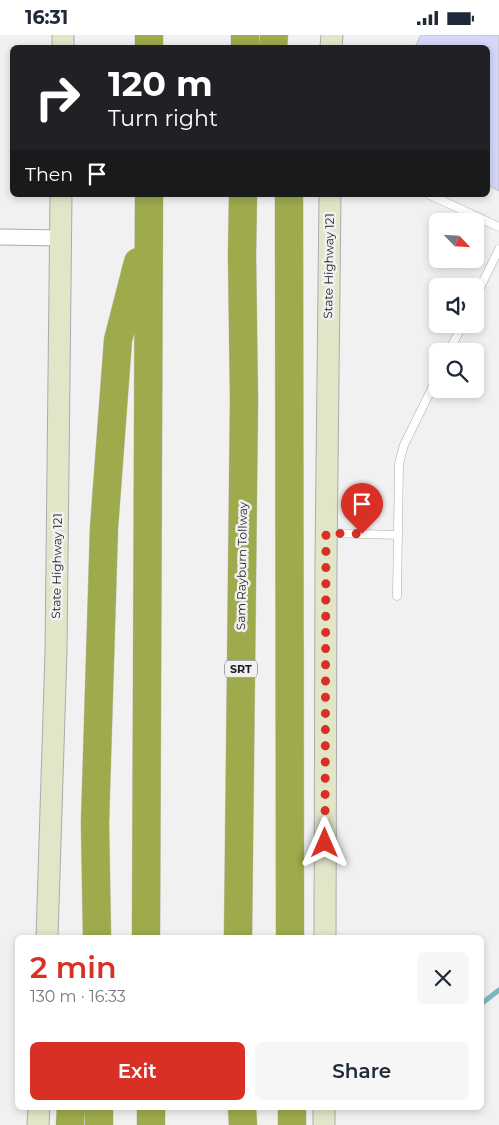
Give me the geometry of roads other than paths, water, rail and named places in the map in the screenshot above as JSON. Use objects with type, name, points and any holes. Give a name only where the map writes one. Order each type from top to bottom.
[{"type":"highway","name":"Sam Rayburn Tollway","points":[[238,935],[244,400],[243,197]]},
{"type":"highway","points":[[242,255],[254,197]]},
{"type":"highway","points":[[289,197],[290,935]]},
{"type":"highway","points":[[97,935],[95,823],[104,527],[118,340],[148,207]]},
{"type":"highway","points":[[146,935],[148,207]]},
{"type":"highway","points":[[80,935],[95,823]]},
{"type":"highway","points":[[70,1125],[71,1110]]},
{"type":"highway","points":[[98,1110],[99,1125]]},
{"type":"highway","points":[[150,1110],[151,1125]]},
{"type":"highway","points":[[242,1110],[243,1125]]},
{"type":"highway","points":[[292,1110],[292,1125]]},
{"type":"main road","name":"State Highway 121","points":[[47,935],[56,652],[61,197]]},
{"type":"main road","name":"State Highway 121","points":[[325,935],[326,533],[330,197]]},
{"type":"main road","points":[[38,1125],[39,1110]]},
{"type":"main road","points":[[324,1110],[324,1125]]},
{"type":"street","points":[[0,237],[60,238]]},
{"type":"lane","points":[[434,197],[499,227]]},
{"type":"lane","points":[[484,280],[499,249]]},
{"type":"lane","points":[[397,596],[399,464],[404,445],[429,394]]},
{"type":"lane","points":[[326,533],[398,535]]},
{"type":"waterway","points":[[484,1002],[499,990]]}]
